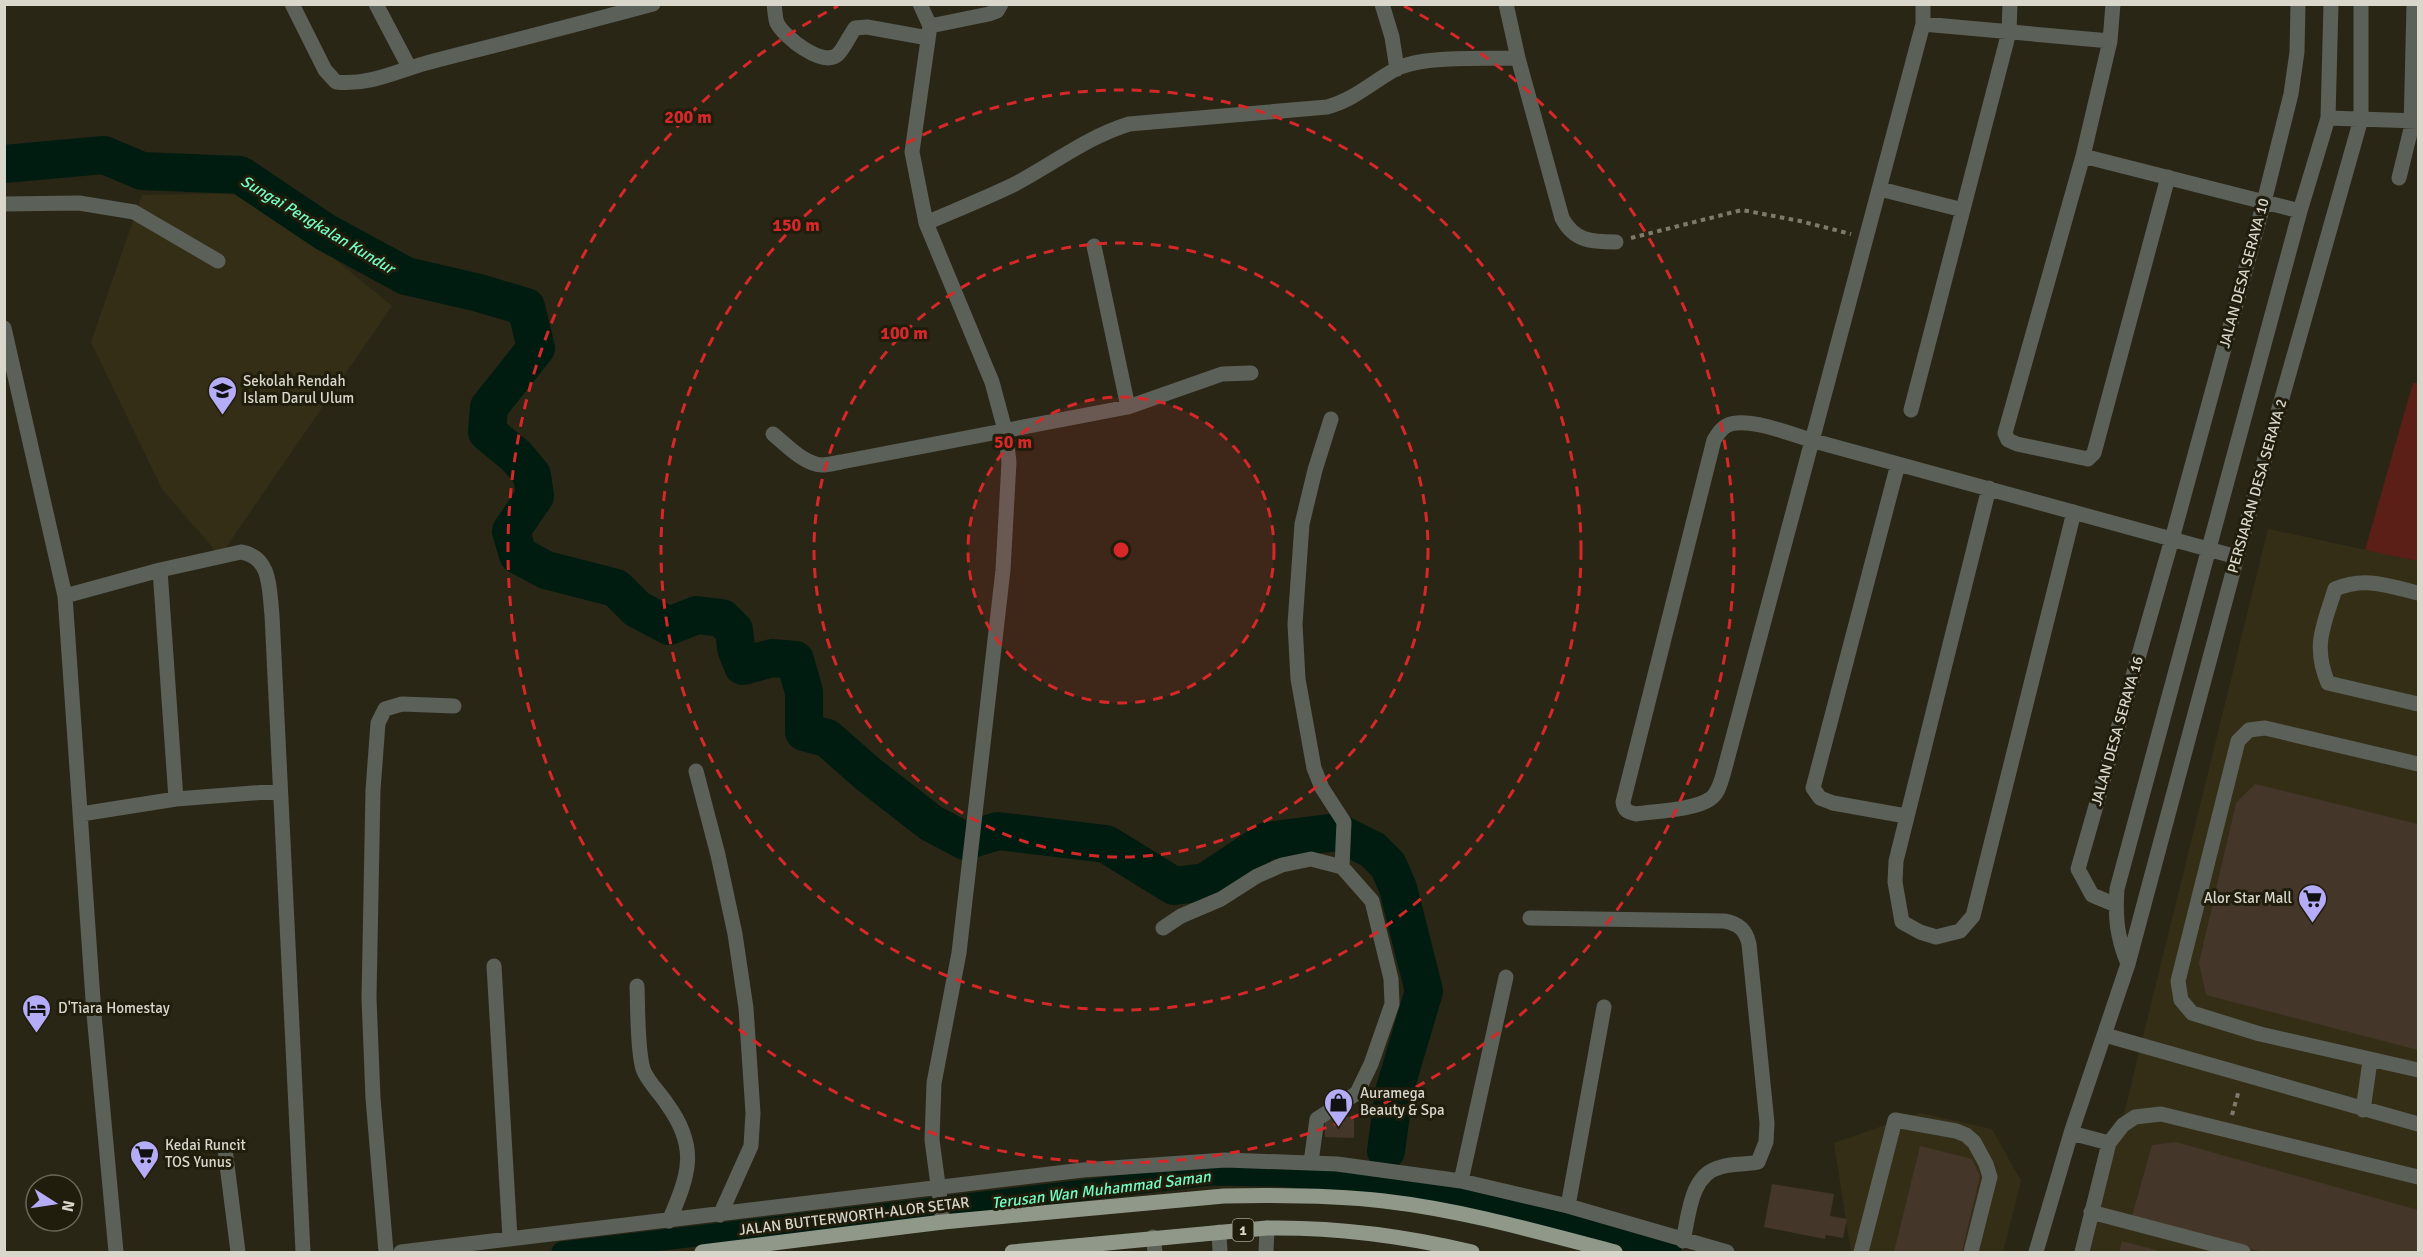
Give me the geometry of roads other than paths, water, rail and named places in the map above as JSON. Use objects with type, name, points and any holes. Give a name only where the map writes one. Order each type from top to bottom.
[{"type":"main road","name":"JALAN BUTTERWORTH-ALOR SETAR","points":[[702,1252],[943,1222],[1224,1196],[1334,1197],[1384,1201],[1451,1212],[1534,1230],[1616,1252]]},
{"type":"main road","name":"1","points":[[1018,1252],[1154,1245],[1219,1232],[1306,1227],[1382,1234],[1472,1252]]},
{"type":"street","points":[[292,4],[325,70],[336,82],[361,83],[409,68],[653,4]]},
{"type":"street","points":[[376,4],[409,68]]},
{"type":"street","points":[[774,4],[777,23],[795,44],[815,55],[833,58],[839,54],[846,38],[855,28],[929,32],[997,11],[1001,4]]},
{"type":"street","points":[[920,4],[929,32],[912,152],[926,223],[992,382],[1005,430],[1009,462],[1002,570],[959,953],[934,1083],[932,1140],[943,1222]]},
{"type":"street","points":[[1382,4],[1392,37],[1397,69]]},
{"type":"street","points":[[1506,4],[1518,58],[1562,218],[1569,230],[1579,237],[1592,241],[1616,242]]},
{"type":"street","points":[[1923,4],[1923,24],[1814,441],[1724,775],[1711,799],[1700,804],[1636,814],[1624,808],[1623,802],[1714,440],[1723,427],[1733,423],[1751,423],[1814,441],[2237,557]]},
{"type":"street","points":[[1911,410],[2009,32],[2010,4]]},
{"type":"street","points":[[2113,4],[2110,41],[2083,156],[2005,433],[2008,440],[2077,459],[2088,459],[2094,453],[2168,177]]},
{"type":"street","name":"JALAN DESA SERAYA 10","points":[[2172,539],[2264,202],[2291,94],[2297,52],[2298,4]]},
{"type":"street","name":"PERSIARAN DESA SERAYA 2","points":[[2128,964],[2118,939],[2117,889],[2300,211],[2328,118],[2331,4]]},
{"type":"street","name":"PERSIARAN DESA SERAYA 2","points":[[2036,1252],[2071,1133],[2128,964],[2237,557],[2361,119],[2361,4]]},
{"type":"street","points":[[2399,178],[2415,121],[2414,4]]},
{"type":"street","points":[[1923,24],[2110,41]]},
{"type":"street","points":[[926,223],[1015,184],[1106,131],[1150,121],[1327,107],[1358,95],[1397,69],[1428,62],[1518,58]]},
{"type":"street","points":[[2328,118],[2415,121]]},
{"type":"street","points":[[2083,156],[2300,211]]},
{"type":"street","points":[[1880,189],[1963,210]]},
{"type":"street","points":[[4,204],[79,203],[134,212],[218,261]]},
{"type":"street","points":[[1094,246],[1128,407]]},
{"type":"street","points":[[4,328],[9,367],[65,596],[95,1026],[116,1252]]},
{"type":"street","points":[[773,434],[792,450],[820,465],[1128,407],[1222,374],[1251,373]]},
{"type":"street","points":[[1311,1162],[1317,1119],[1357,1093],[1371,1064],[1392,1004],[1391,979],[1372,901],[1342,864],[1344,822],[1322,788],[1314,768],[1298,679],[1295,624],[1302,524],[1331,419]]},
{"type":"street","points":[[1898,464],[1813,788],[1820,798],[1833,803],[1906,816]]},
{"type":"street","points":[[1989,488],[1896,861],[1895,882],[1902,921],[1920,932],[1936,937],[1960,931],[1973,916],[2074,512]]},
{"type":"street","name":"JALAN DESA SERAYA 16","points":[[2116,905],[2092,895],[2078,869],[2172,539]]},
{"type":"street","points":[[65,596],[160,570],[241,552],[251,554],[261,560],[267,571],[272,615],[303,1252]]},
{"type":"street","points":[[160,570],[176,799]]},
{"type":"street","points":[[2418,593],[2373,582],[2351,582],[2335,589],[2319,640],[2320,665],[2328,682],[2418,704]]},
{"type":"street","points":[[386,1252],[373,1098],[369,999],[373,790],[378,723],[385,709],[402,704],[454,706]]},
{"type":"street","points":[[2418,764],[2265,728],[2249,730],[2238,741],[2178,981],[2181,1000],[2192,1013],[2260,1034],[2418,1070]]},
{"type":"street","points":[[696,771],[718,855],[735,934],[746,1008],[753,1113],[752,1146],[720,1215]]},
{"type":"street","points":[[81,814],[176,799],[280,790]]},
{"type":"street","points":[[1163,928],[1181,916],[1221,899],[1257,876],[1282,865],[1311,859],[1342,864]]},
{"type":"street","points":[[1530,918],[1724,921],[1738,926],[1745,933],[1749,944],[1767,1123],[1766,1142],[1758,1162],[1748,1165],[1723,1166],[1711,1170],[1697,1183],[1683,1241]]},
{"type":"street","points":[[494,966],[510,1238]]},
{"type":"street","points":[[1461,1181],[1506,978]]},
{"type":"street","points":[[637,986],[644,1072],[680,1122],[687,1138],[688,1156],[683,1189],[669,1221]]},
{"type":"street","points":[[1568,1206],[1605,1007]]},
{"type":"street","points":[[2104,1035],[2362,1110],[2418,1124]]},
{"type":"street","points":[[2362,1110],[2370,1060]]},
{"type":"street","points":[[2082,1252],[2109,1143],[2123,1125],[2135,1117],[2161,1114],[2418,1177]]},
{"type":"street","points":[[1861,1252],[1895,1120],[1956,1131],[1966,1135],[1974,1142],[1990,1177],[1971,1252]]},
{"type":"street","points":[[2071,1133],[2109,1143]]},
{"type":"street","points":[[225,1149],[238,1252]]},
{"type":"street","points":[[401,1252],[938,1187],[1161,1163],[1224,1160],[1311,1162],[1402,1171],[1461,1181],[1568,1206],[1727,1252]]},
{"type":"street","points":[[2091,1212],[2242,1252]]},
{"type":"street","points":[[1266,1252],[1267,1228]]},
{"type":"street","points":[[1219,1232],[1220,1252]]},
{"type":"waterway","name":"Sungai Pengkalan Kundur","points":[[4,164],[104,155],[142,171],[240,175],[325,232],[406,276],[526,307],[536,348],[489,407],[487,432],[516,456],[532,475],[535,496],[511,531],[518,555],[546,570],[616,588],[637,609],[669,626],[697,615],[722,618],[734,630],[736,648],[743,666],[772,658],[795,660],[804,692],[804,732],[827,738],[868,774],[931,823],[965,841],[998,831],[1106,844],[1174,886],[1205,882],[1267,841],[1337,832],[1373,850],[1388,865],[1398,888],[1424,991],[1394,1092],[1386,1151]]},
{"type":"waterway","name":"Terusan Wan Muhammad Saman","points":[[562,1252],[1211,1175],[1278,1176],[1347,1181],[1467,1198],[1671,1252]]},
{"type":"place","name":"Sekolah Rendah Islam Darul Ulum","points":[[222,416]]},
{"type":"place","name":"Alor Star Mall","points":[[2313,924]]},
{"type":"place","name":"D'Tiara Homestay","points":[[37,1034]]},
{"type":"place","name":"Auramega Beauty & Spa","points":[[1339,1128]]},
{"type":"place","name":"Kedai Runcit TOS Yunus","points":[[144,1180]]}]
